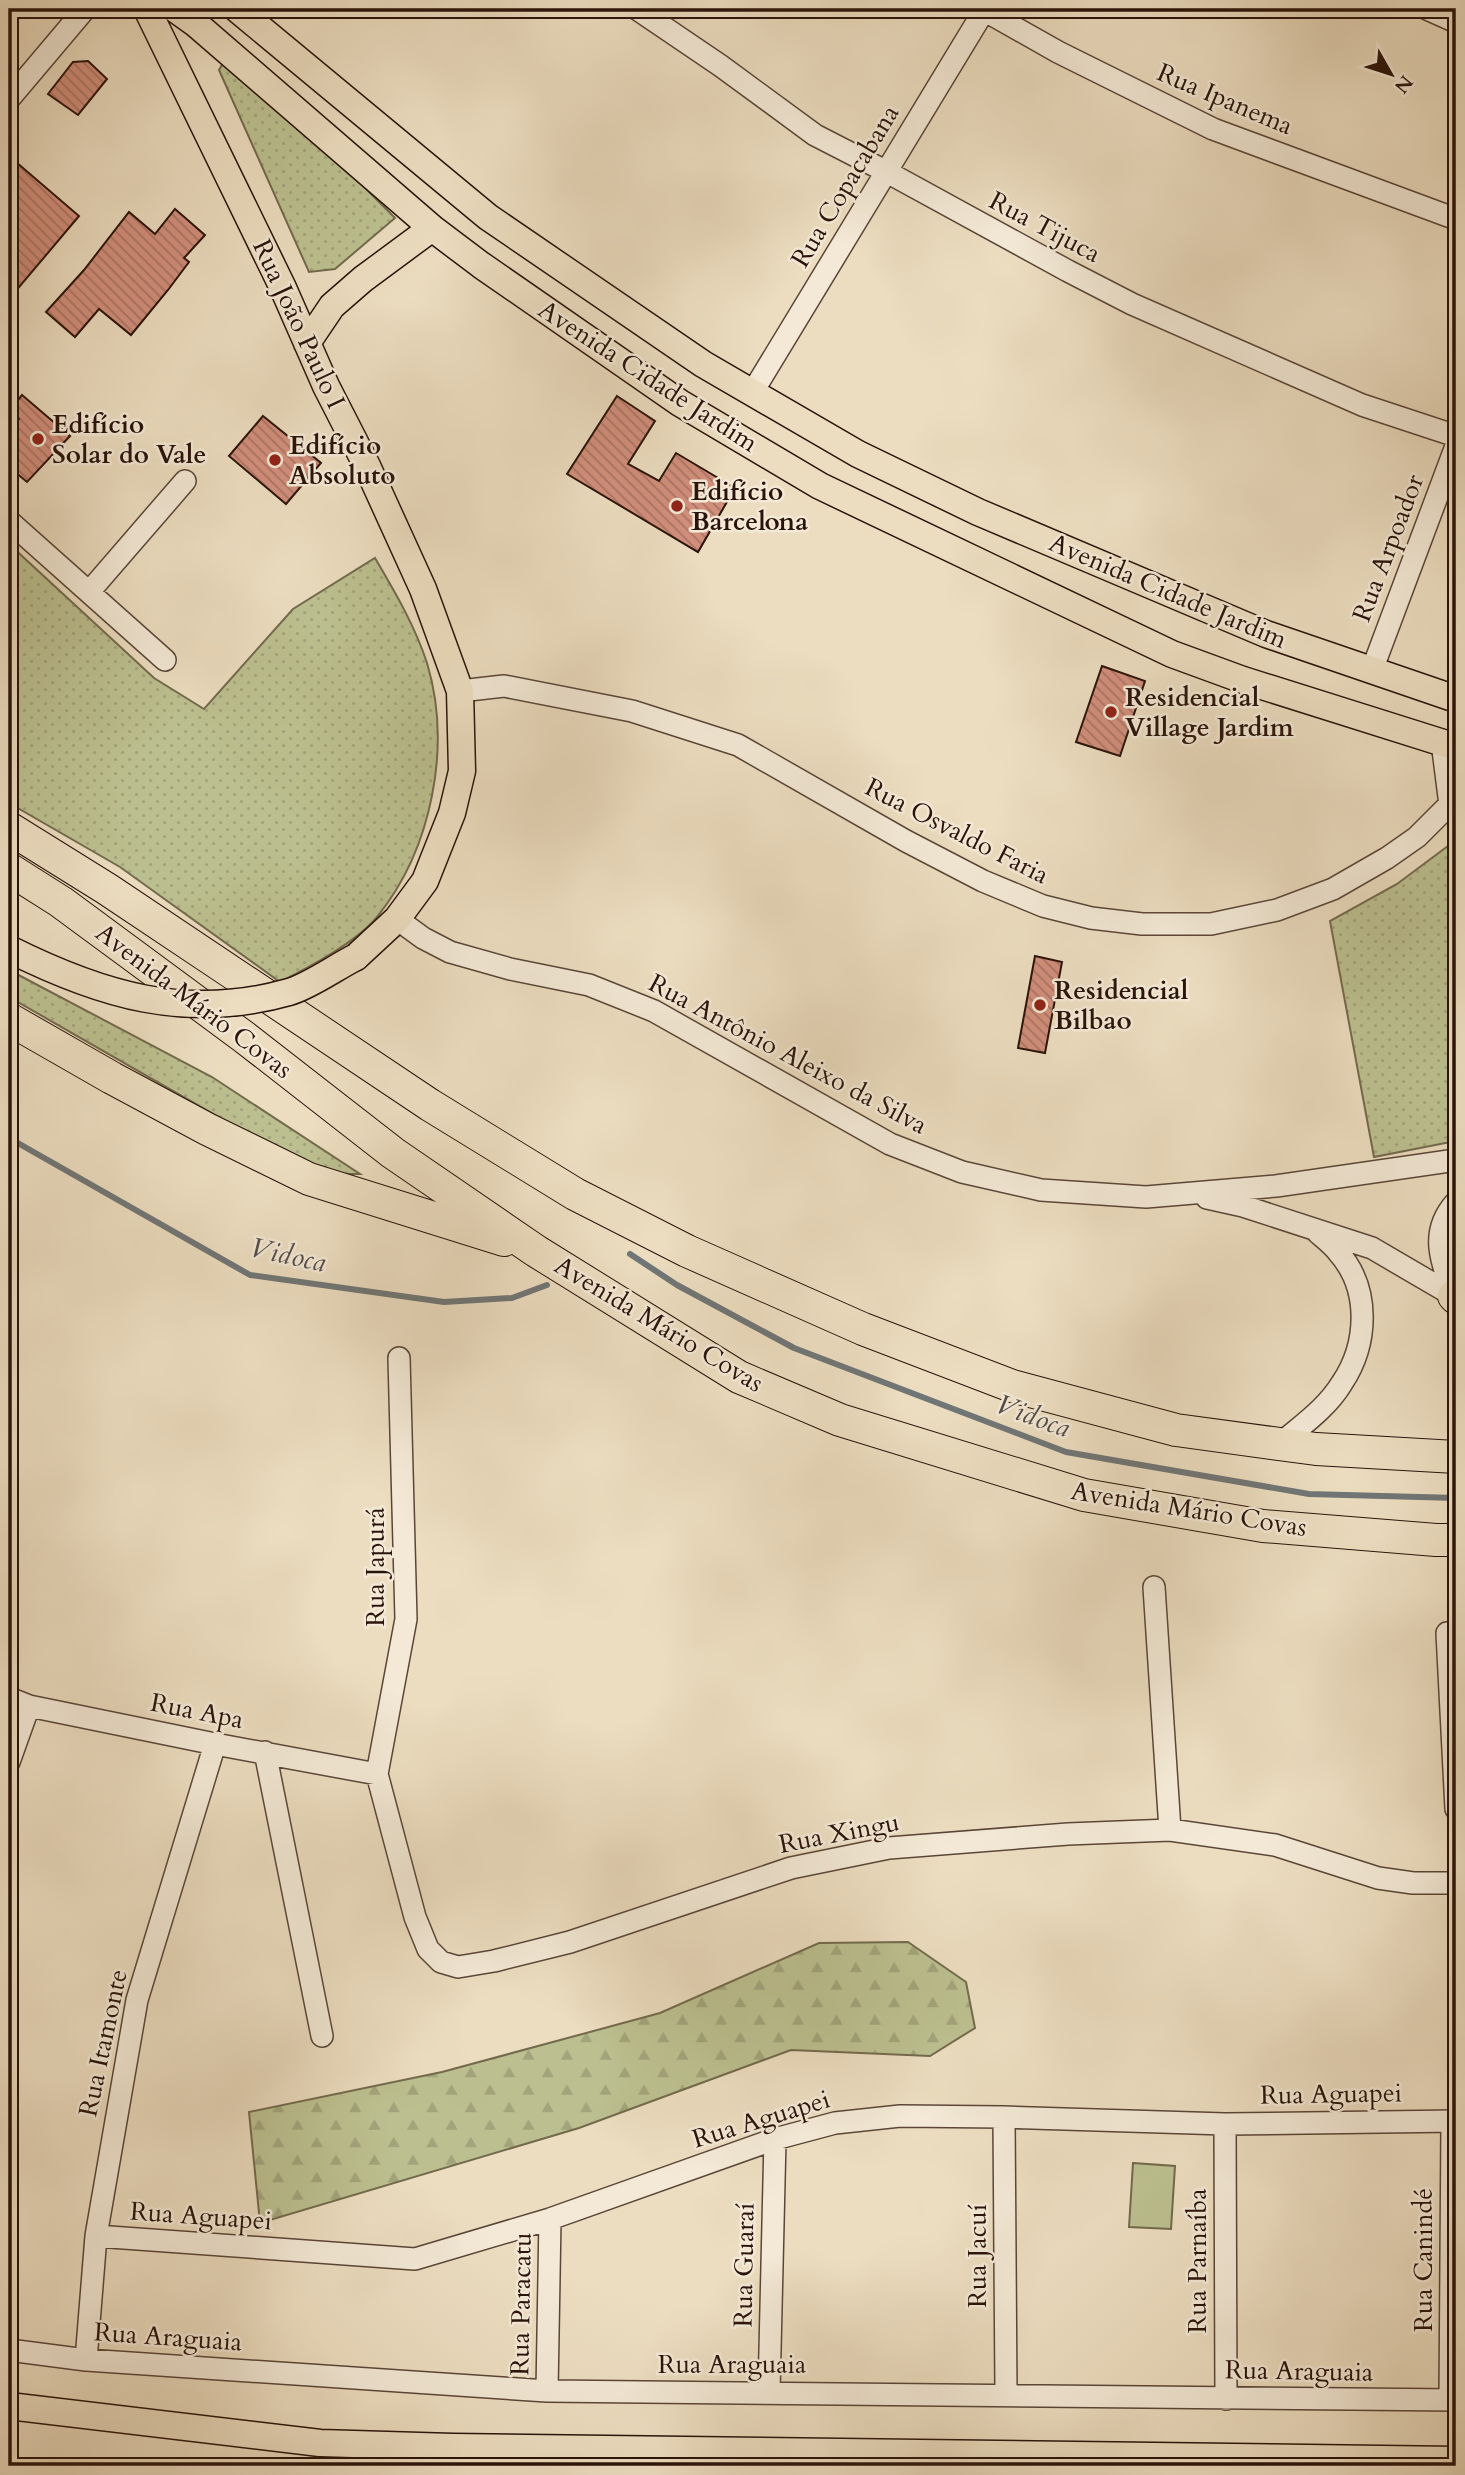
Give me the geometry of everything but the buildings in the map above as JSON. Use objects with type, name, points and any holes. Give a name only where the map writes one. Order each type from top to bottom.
[{"type":"highway","name":"Avenida Mário Covas","points":[[9,828],[107,889],[430,1105],[575,1194],[687,1251],[863,1329],[1012,1386],[1176,1430],[1329,1450],[1456,1457]]},
{"type":"highway","name":"Avenida Mário Covas","points":[[9,869],[61,902],[233,1029],[393,1153],[536,1251],[739,1377],[840,1420],[1084,1495],[1263,1526],[1456,1540]]},
{"type":"highway","points":[[9,1019],[112,1078],[309,1179],[536,1251]]},
{"type":"main road","name":"Rua João Paulo I","points":[[9,949],[51,970],[121,993],[165,1003],[202,1006],[291,991],[356,957],[397,919],[425,881],[452,813],[462,771],[460,691],[423,589],[283,288],[147,9]]},
{"type":"main road","name":"Avenida Cidade Jardim","points":[[175,9],[196,24],[432,228],[481,265],[680,403],[820,486],[947,548],[1109,621],[1172,654],[1243,680],[1449,744]]},
{"type":"main road","points":[[196,24],[221,9]]},
{"type":"main road","name":"Avenida Cidade Jardim","points":[[237,9],[488,217],[703,364],[858,454],[978,512],[1266,635],[1456,699]]},
{"type":"main road","points":[[307,343],[332,306],[363,279],[432,228]]},
{"type":"main road","points":[[680,403],[703,364]]},
{"type":"main road","points":[[9,2406],[333,2443],[453,2447],[1456,2460]]},
{"type":"street","points":[[9,99],[85,9]]},
{"type":"street","name":"Rua Tijuca","points":[[637,9],[815,135],[1132,304],[1362,405],[1456,436]]},
{"type":"street","name":"Rua Copacabana","points":[[752,393],[984,9]]},
{"type":"street","name":"Rua Ipanema","points":[[984,9],[1058,52],[1213,129],[1456,219]]},
{"type":"street","points":[[1427,9],[1456,22]]},
{"type":"street","name":"Rua Arpoador","points":[[1372,670],[1456,446]]},
{"type":"street","points":[[89,592],[185,481]]},
{"type":"street","points":[[9,521],[165,660]]},
{"type":"street","name":"Rua Osvaldo Faria","points":[[460,691],[504,686],[619,708],[738,745],[906,842],[983,881],[1043,906],[1091,918],[1142,924],[1211,924],[1277,910],[1333,889],[1387,859],[1417,837],[1453,801]]},
{"type":"street","points":[[1449,744],[1453,801]]},
{"type":"street","name":"Rua Antônio Aleixo da Silva","points":[[397,919],[423,939],[450,953],[510,969],[589,985],[654,1011],[890,1144],[962,1172],[1041,1190],[1146,1197],[1188,1194],[1276,1186],[1456,1160]]},
{"type":"street","points":[[1188,1194],[1243,1206],[1372,1248],[1455,1296]]},
{"type":"street","points":[[1455,1296],[1438,1250],[1447,1212],[1456,1202]]},
{"type":"street","points":[[1280,1444],[1321,1409],[1342,1385],[1357,1357],[1363,1332],[1362,1309],[1354,1276],[1339,1252],[1312,1227]]},
{"type":"street","name":"Rua Japurá","points":[[377,1774],[406,1619],[399,1358]]},
{"type":"street","points":[[1154,1587],[1170,1830]]},
{"type":"street","points":[[1447,1633],[1456,1809]]},
{"type":"street","name":"Rua Apa","points":[[9,1698],[29,1706],[377,1774]]},
{"type":"street","points":[[9,1762],[29,1706]]},
{"type":"street","name":"Rua Itamonte","points":[[86,2360],[96,2236],[137,2000],[215,1744]]},
{"type":"street","points":[[265,1752],[322,2036]]},
{"type":"street","name":"Rua Xingu","points":[[377,1774],[415,1917],[428,1950],[441,1962],[458,1966],[494,1961],[569,1942],[791,1868],[890,1848],[1068,1834],[1170,1830],[1275,1845],[1378,1878],[1413,1883],[1456,1883]]},
{"type":"street","name":"Rua Aguapei","points":[[96,2236],[415,2259],[550,2218],[775,2139],[835,2123],[887,2118],[1004,2117],[1225,2124],[1454,2121]]},
{"type":"street","name":"Rua Jacuí","points":[[1004,2117],[1006,2395]]},
{"type":"street","name":"Rua Canindé","points":[[1453,2400],[1454,2121]]},
{"type":"street","name":"Rua Parnaíba","points":[[1225,2124],[1226,2399]]},
{"type":"street","name":"Rua Guaraí","points":[[769,2392],[775,2139]]},
{"type":"street","name":"Rua Paracatu","points":[[547,2391],[550,2218]]},
{"type":"street","name":"Rua Araguaia","points":[[9,2350],[86,2360],[547,2391],[1453,2400]]},
{"type":"green space","points":[[236,58],[395,218],[335,269],[309,272],[219,70],[224,61]]},
{"type":"green space","points":[[9,544],[154,678],[204,709],[293,609],[375,558],[404,609],[427,663],[434,695],[437,762],[424,829],[412,860],[396,890],[368,926],[332,953],[280,982],[120,867],[9,803]]},
{"type":"green space","points":[[1456,840],[1456,1141],[1374,1157],[1330,921],[1397,884]]},
{"type":"green space","points":[[9,970],[212,1077],[360,1174],[318,1174],[9,997]]},
{"type":"green space","points":[[908,1942],[966,1982],[975,2028],[930,2056],[791,2050],[579,2128],[260,2223],[249,2112],[442,2072],[660,2013],[819,1943]]},
{"type":"green space","points":[[1133,2163],[1175,2166],[1171,2229],[1129,2227]]},
{"type":"waterway","name":"Vidoca","points":[[9,1138],[250,1275],[444,1302],[512,1298],[547,1285]]},
{"type":"waterway","name":"Vidoca","points":[[630,1254],[677,1285],[794,1348],[1066,1452],[1309,1494],[1456,1498]]},
{"type":"place","name":"Edifício Solar do Vale","points":[[38,439]]},
{"type":"place","name":"Edifício Absoluto","points":[[275,460]]},
{"type":"place","name":"Edifício Barcelona","points":[[677,506]]},
{"type":"place","name":"Residencial Village Jardim","points":[[1111,712]]},
{"type":"place","name":"Residencial Bilbao","points":[[1040,1005]]}]
